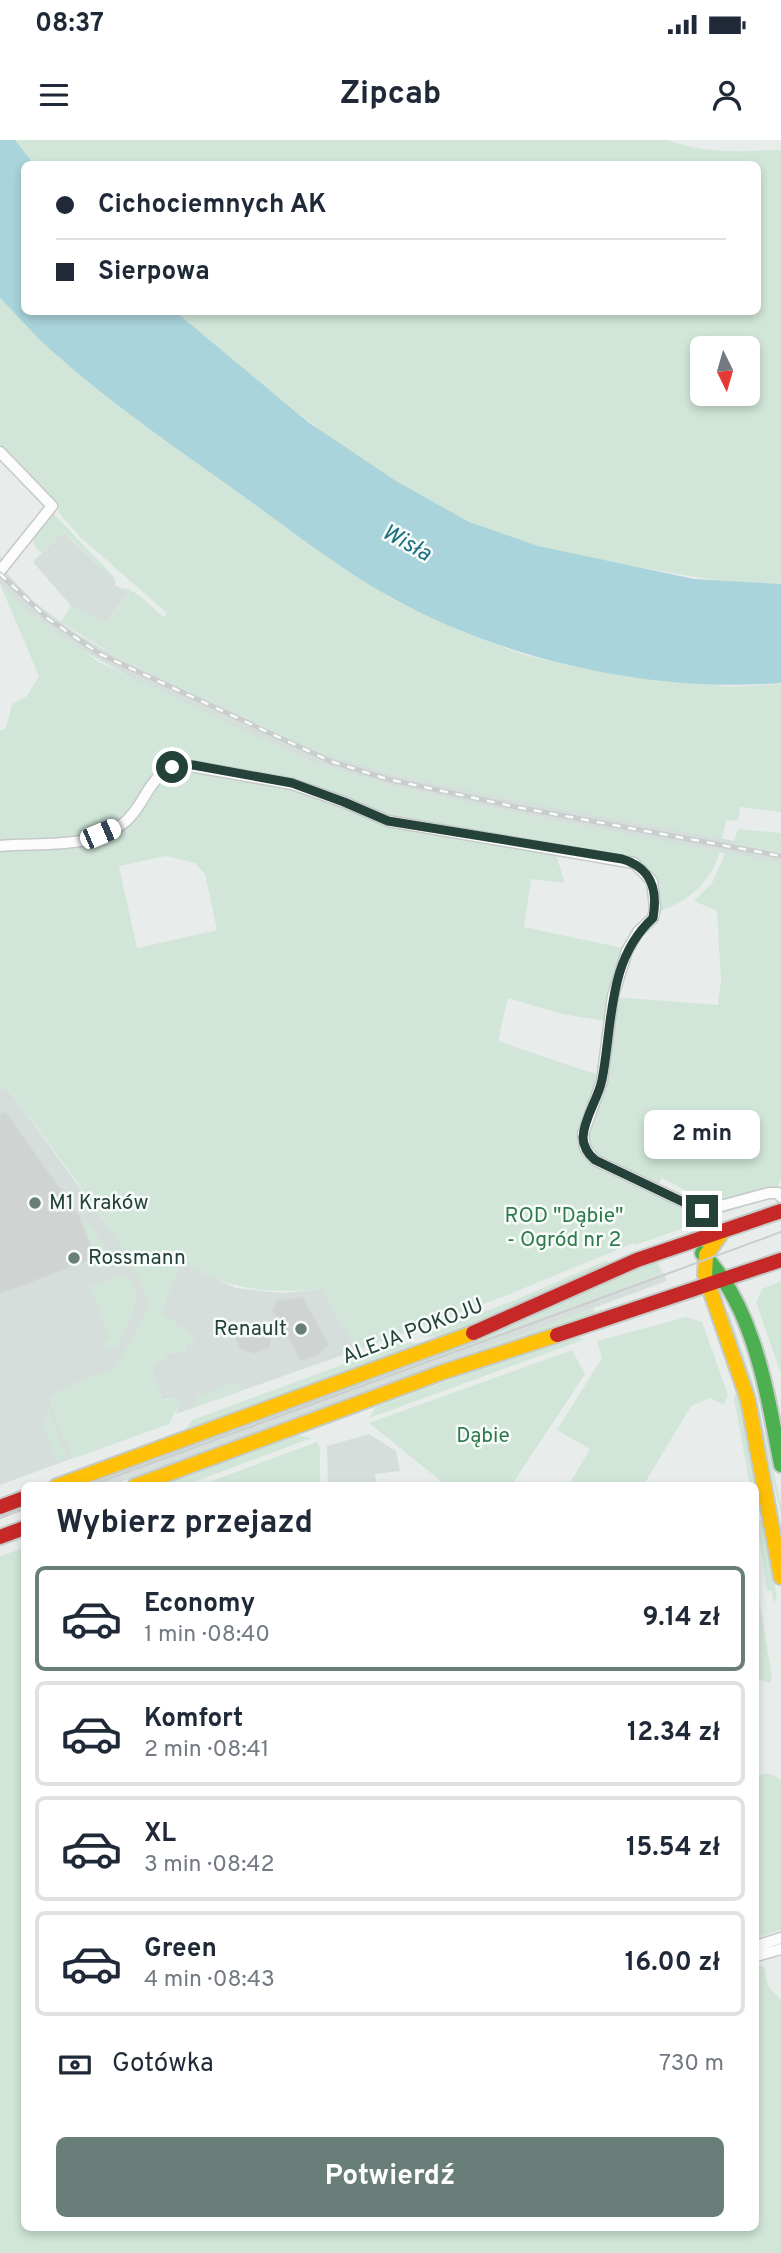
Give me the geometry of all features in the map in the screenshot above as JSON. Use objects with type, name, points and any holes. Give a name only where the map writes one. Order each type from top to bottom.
[{"type":"main road","name":"ALEJA POKOJU","points":[[68,1482],[462,1338],[671,1247],[781,1211]]},
{"type":"main road","points":[[725,1229],[706,1255],[704,1270],[748,1400],[781,1577]]},
{"type":"main road","points":[[671,1247],[688,1246],[706,1255],[725,1280],[755,1358],[781,1465]]},
{"type":"main road","points":[[146,1482],[443,1372],[708,1286],[781,1259]]},
{"type":"main road","points":[[0,1507],[21,1499]]},
{"type":"main road","points":[[0,1537],[21,1529]]},
{"type":"street","points":[[0,452],[52,506],[0,571]]},
{"type":"street","points":[[0,846],[77,842],[115,827],[130,816],[143,794],[161,775],[172,767],[193,765],[292,783],[388,821],[628,860],[643,869],[654,885],[653,918],[638,932],[620,968],[613,996],[602,1080],[583,1134],[585,1148],[595,1160],[702,1211],[769,1193],[778,1193],[781,1197]]},
{"type":"street","points":[[759,1945],[781,1938]]},
{"type":"street","points":[[759,1955],[781,1950]]},
{"type":"shaded area","points":[[63,532],[115,581],[115,585],[129,593],[104,624],[71,606],[33,562]]},
{"type":"shaded area","points":[[0,556],[5,562],[1,567],[33,601],[77,634],[124,661],[308,748],[393,775],[734,841],[734,844],[781,853],[781,864],[540,818],[387,785],[302,758],[139,682],[68,642],[26,610],[0,584]]},
{"type":"shaded area","name":"M1 Kraków","points":[[0,1086],[12,1094],[143,1275],[150,1310],[117,1367],[53,1400],[73,1458],[0,1485]]},
{"type":"shaded area","points":[[180,1262],[236,1288],[282,1293],[322,1289],[357,1350],[176,1414],[180,1399],[162,1399],[152,1371],[156,1362],[166,1358],[166,1354],[187,1350],[161,1313]]},
{"type":"shaded area","points":[[663,1273],[667,1281],[138,1476],[120,1482],[93,1482]]},
{"type":"shaded area","points":[[369,1434],[396,1451],[400,1471],[375,1474],[376,1482],[328,1482],[327,1446]]},
{"type":"green space","points":[[15,140],[668,140],[710,150],[781,150],[781,584],[696,577],[595,559],[521,541],[469,522],[429,502],[316,427],[180,315],[761,315],[761,161],[32,161]]},
{"type":"green space","points":[[0,298],[59,357],[190,458],[392,599],[463,632],[525,655],[590,670],[731,687],[781,684],[781,812],[740,807],[738,821],[726,820],[722,839],[393,775],[308,748],[124,661],[61,622],[71,606],[104,624],[129,594],[119,588],[131,590],[164,617],[167,613],[80,537],[60,514],[54,499],[46,495],[19,469],[0,446]]},
{"type":"green space","points":[[53,513],[114,577],[116,582],[115,585],[115,581],[64,532],[41,553],[35,547],[32,538]]},
{"type":"green space","points":[[0,584],[26,610],[99,662],[302,758],[387,785],[540,818],[720,851],[716,862],[698,888],[661,911],[652,874],[628,857],[389,817],[316,787],[275,776],[198,763],[153,778],[123,818],[99,830],[72,840],[0,842],[0,731],[6,728],[12,704],[27,696],[39,676]]},
{"type":"green space","name":"ROD \"Dąbie\" - Ogród nr 2","points":[[185,768],[301,791],[384,825],[555,852],[565,883],[531,879],[524,927],[623,948],[610,988],[605,1021],[562,1014],[508,998],[498,1041],[598,1075],[578,1141],[587,1160],[690,1212],[714,1214],[773,1196],[636,1245],[634,1243],[505,1296],[357,1350],[322,1289],[283,1291],[248,1288],[216,1279],[180,1262],[161,1313],[197,1338],[186,1344],[187,1350],[166,1354],[167,1358],[155,1364],[152,1371],[162,1398],[167,1400],[178,1397],[181,1400],[169,1424],[75,1458],[71,1456],[49,1404],[61,1390],[117,1366],[139,1326],[147,1302],[143,1286],[112,1232],[13,1095],[0,1086],[0,850],[72,847],[123,828],[163,778]],"holes":[[[166,856],[195,863],[205,874],[217,930],[137,948],[119,866]]]},
{"type":"green space","points":[[738,829],[781,833],[781,853],[733,844]]},
{"type":"green space","points":[[726,852],[781,864],[781,1179],[776,1188],[774,1186],[712,1204],[662,1178],[657,1186],[615,1167],[596,1153],[587,1137],[606,1078],[616,997],[718,1005],[721,981],[717,911],[694,901],[712,883]]},
{"type":"green space","points":[[56,1181],[110,1253],[111,1265],[102,1272],[81,1216]]},
{"type":"green space","points":[[655,1259],[663,1273],[93,1482],[81,1482]]},
{"type":"green space","points":[[607,1260],[609,1264],[450,1334],[438,1337],[419,1336],[513,1301]]},
{"type":"green space","points":[[118,1276],[129,1280],[135,1286],[136,1296],[131,1318],[117,1347],[107,1349],[103,1342],[109,1339],[90,1286]]},
{"type":"green space","points":[[781,1281],[781,1374],[756,1302],[762,1289]]},
{"type":"green space","points":[[671,1288],[672,1290],[541,1331],[139,1480],[138,1476],[593,1308],[595,1312]]},
{"type":"green space","points":[[729,1312],[753,1383],[781,1504],[781,1516],[752,1385],[727,1313]]},
{"type":"green space","points":[[686,1317],[702,1322],[728,1395],[724,1405],[710,1398],[691,1406],[645,1482],[570,1482],[590,1449],[557,1430],[602,1358],[597,1341]]},
{"type":"green space","points":[[578,1338],[586,1339],[369,1418],[376,1407],[474,1371]]},
{"type":"green space","points":[[401,1343],[428,1343],[219,1421],[188,1430],[186,1428],[192,1420]]},
{"type":"green space","name":"Dąbie","points":[[572,1350],[585,1374],[514,1482],[442,1482],[369,1423]]},
{"type":"green space","points":[[228,1380],[246,1389],[193,1408],[200,1391],[202,1395],[229,1385]]},
{"type":"green space","points":[[738,1389],[756,1482],[749,1482],[734,1398]]},
{"type":"green space","points":[[48,1408],[67,1457],[57,1462],[44,1427]]},
{"type":"green space","points":[[296,1435],[312,1438],[194,1482],[162,1482]]},
{"type":"green space","points":[[317,1442],[320,1448],[320,1482],[209,1482]]},
{"type":"green space","points":[[759,1518],[764,1524],[777,1598],[774,1603],[772,1591],[767,1591]]},
{"type":"green space","points":[[21,1549],[21,2231],[759,2231],[759,1965],[764,1967],[768,1986],[781,2000],[781,2253],[0,2253],[0,1556]]},
{"type":"green space","points":[[759,1598],[772,1678],[770,1683],[759,1680]]},
{"type":"green space","points":[[772,1774],[781,1781],[781,1930],[759,1937],[759,1776]]},
{"type":"water","name":"Wisła","points":[[0,140],[15,140],[32,161],[21,161],[21,315],[180,315],[308,422],[396,481],[469,522],[538,546],[694,579],[781,584],[781,683],[682,683],[582,668],[484,640],[438,621],[394,599],[332,561],[166,441],[52,351],[0,298]]},
{"type":"building","name":"M1 Kraków","points":[[6,1113],[79,1217],[94,1258],[0,1293],[0,1115]]},
{"type":"building","name":"Renault","points":[[302,1298],[328,1344],[317,1355],[301,1360],[273,1310],[277,1301]]},
{"type":"building","points":[[261,1326],[271,1334],[269,1347],[254,1353],[240,1348],[237,1338],[242,1330]]},
{"type":"tram line","points":[[100,1482],[781,1232]]},
{"type":"tram line","points":[[0,1518],[21,1510]]},
{"type":"railway","points":[[0,574],[47,618],[100,654],[330,761],[387,779],[516,807],[781,856]]},
{"type":"traffic: fast","points":[[702,1253],[720,1275],[747,1325],[764,1381],[781,1465]]},
{"type":"traffic: slow","points":[[723,1231],[706,1255],[705,1275],[748,1400],[781,1577]]},
{"type":"traffic: slow","points":[[68,1482],[473,1333]]},
{"type":"traffic: slow","points":[[146,1482],[443,1372],[557,1335]]},
{"type":"traffic: jam","points":[[473,1333],[637,1260],[781,1211]]},
{"type":"traffic: jam","points":[[557,1335],[781,1260]]},
{"type":"traffic: jam","points":[[0,1507],[21,1499]]},
{"type":"traffic: jam","points":[[0,1537],[21,1529]]},
{"type":"place","name":"M1 Kraków","points":[[35,1203]]},
{"type":"place","name":"Rossmann","points":[[74,1258]]},
{"type":"place","name":"Renault","points":[[301,1329]]},
{"type":"route","points":[[172,767],[193,765],[292,783],[388,821],[622,859],[639,866],[654,885],[653,918],[638,932],[620,968],[613,996],[602,1080],[584,1129],[583,1140],[585,1148],[595,1160],[702,1211]]}]
